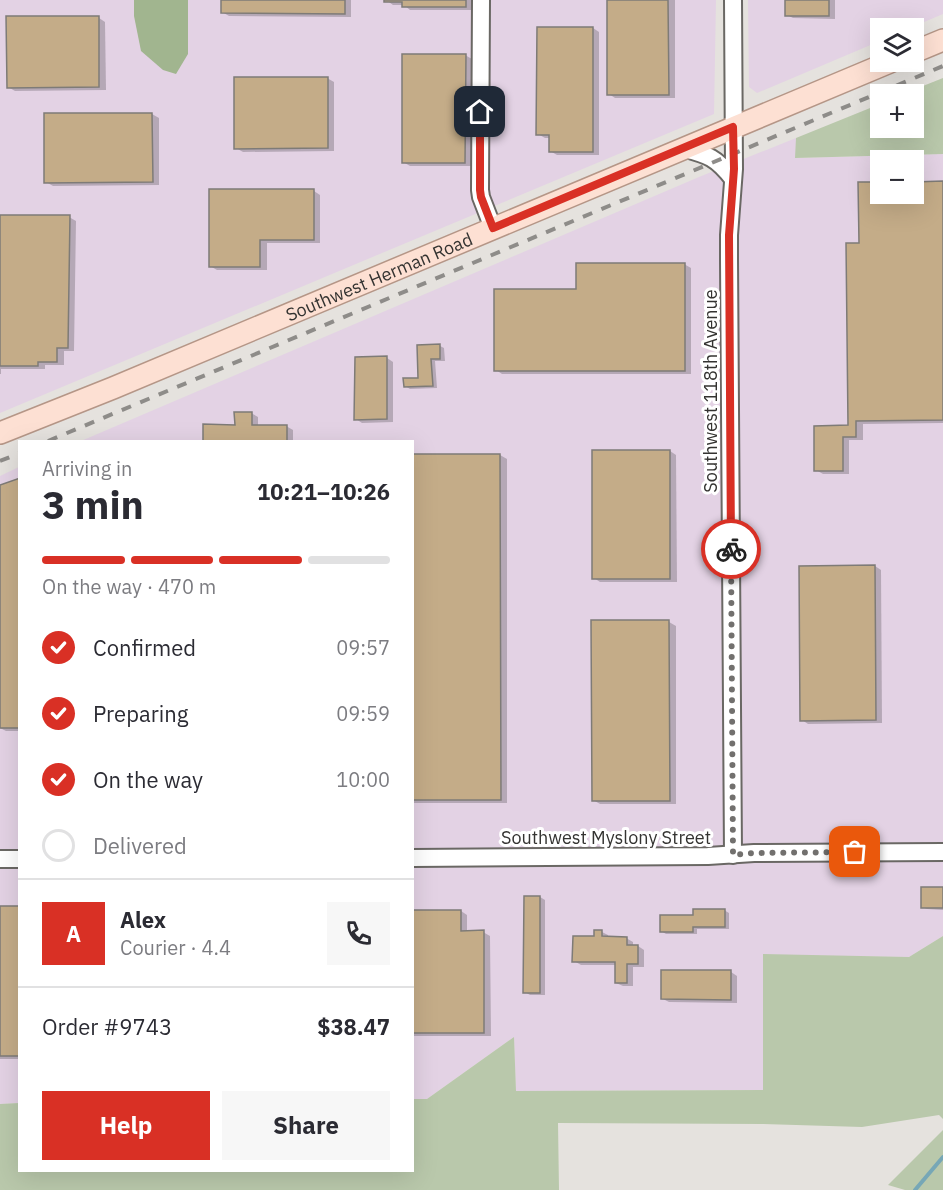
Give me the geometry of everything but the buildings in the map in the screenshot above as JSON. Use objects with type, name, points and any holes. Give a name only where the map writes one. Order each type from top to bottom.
[{"type":"main road","points":[[924,48],[943,39]]},
{"type":"main road","name":"Southwest Herman Road","points":[[0,433],[113,388],[870,70]]},
{"type":"street","points":[[481,0],[480,190],[493,228]]},
{"type":"street","name":"Southwest 118th Avenue","points":[[733,0],[733,179],[729,235],[733,855]]},
{"type":"street","points":[[682,148],[718,161],[733,179]]},
{"type":"street","name":"Southwest Myslony Street","points":[[414,858],[943,852]]},
{"type":"street","points":[[0,859],[18,859]]},
{"type":"shaded area","points":[[0,0],[134,0],[134,17],[188,54],[188,0],[716,0],[714,114],[0,413]]},
{"type":"shaded area","points":[[748,0],[943,0],[943,14],[924,22],[924,18],[870,18],[870,45],[757,93],[749,87]]},
{"type":"shaded area","points":[[796,138],[796,158],[870,156],[870,204],[924,204],[924,155],[943,154],[943,936],[909,957],[763,955],[763,1090],[516,1091],[514,1037],[427,1099],[414,1099],[414,440],[83,440],[699,177]]},
{"type":"shaded area","points":[[18,467],[18,1103],[0,1104],[0,476]]},
{"type":"green space","points":[[134,0],[188,0],[188,54],[176,74],[163,70],[141,51],[134,16]]},
{"type":"green space","points":[[943,78],[943,154],[924,155],[924,150],[870,150],[870,156],[795,158],[796,138],[870,108],[870,138],[924,138],[924,86]]},
{"type":"green space","points":[[943,936],[943,1119],[939,1115],[862,1127],[558,1123],[559,1190],[0,1190],[0,1104],[18,1103],[18,1172],[414,1172],[414,1099],[427,1099],[514,1037],[516,1091],[763,1090],[763,954],[909,957]]},
{"type":"green space","points":[[943,1130],[943,1190],[905,1190],[888,1185]]},
{"type":"waterway","points":[[915,1190],[943,1157]]},
{"type":"railway","points":[[50,440],[943,66]]},
{"type":"railway","points":[[0,461],[18,454]]},
{"type":"way so far","points":[[731,549],[733,855],[855,852]]},
{"type":"route","points":[[480,112],[480,190],[493,228],[733,127],[734,169],[729,235],[731,549]]}]
